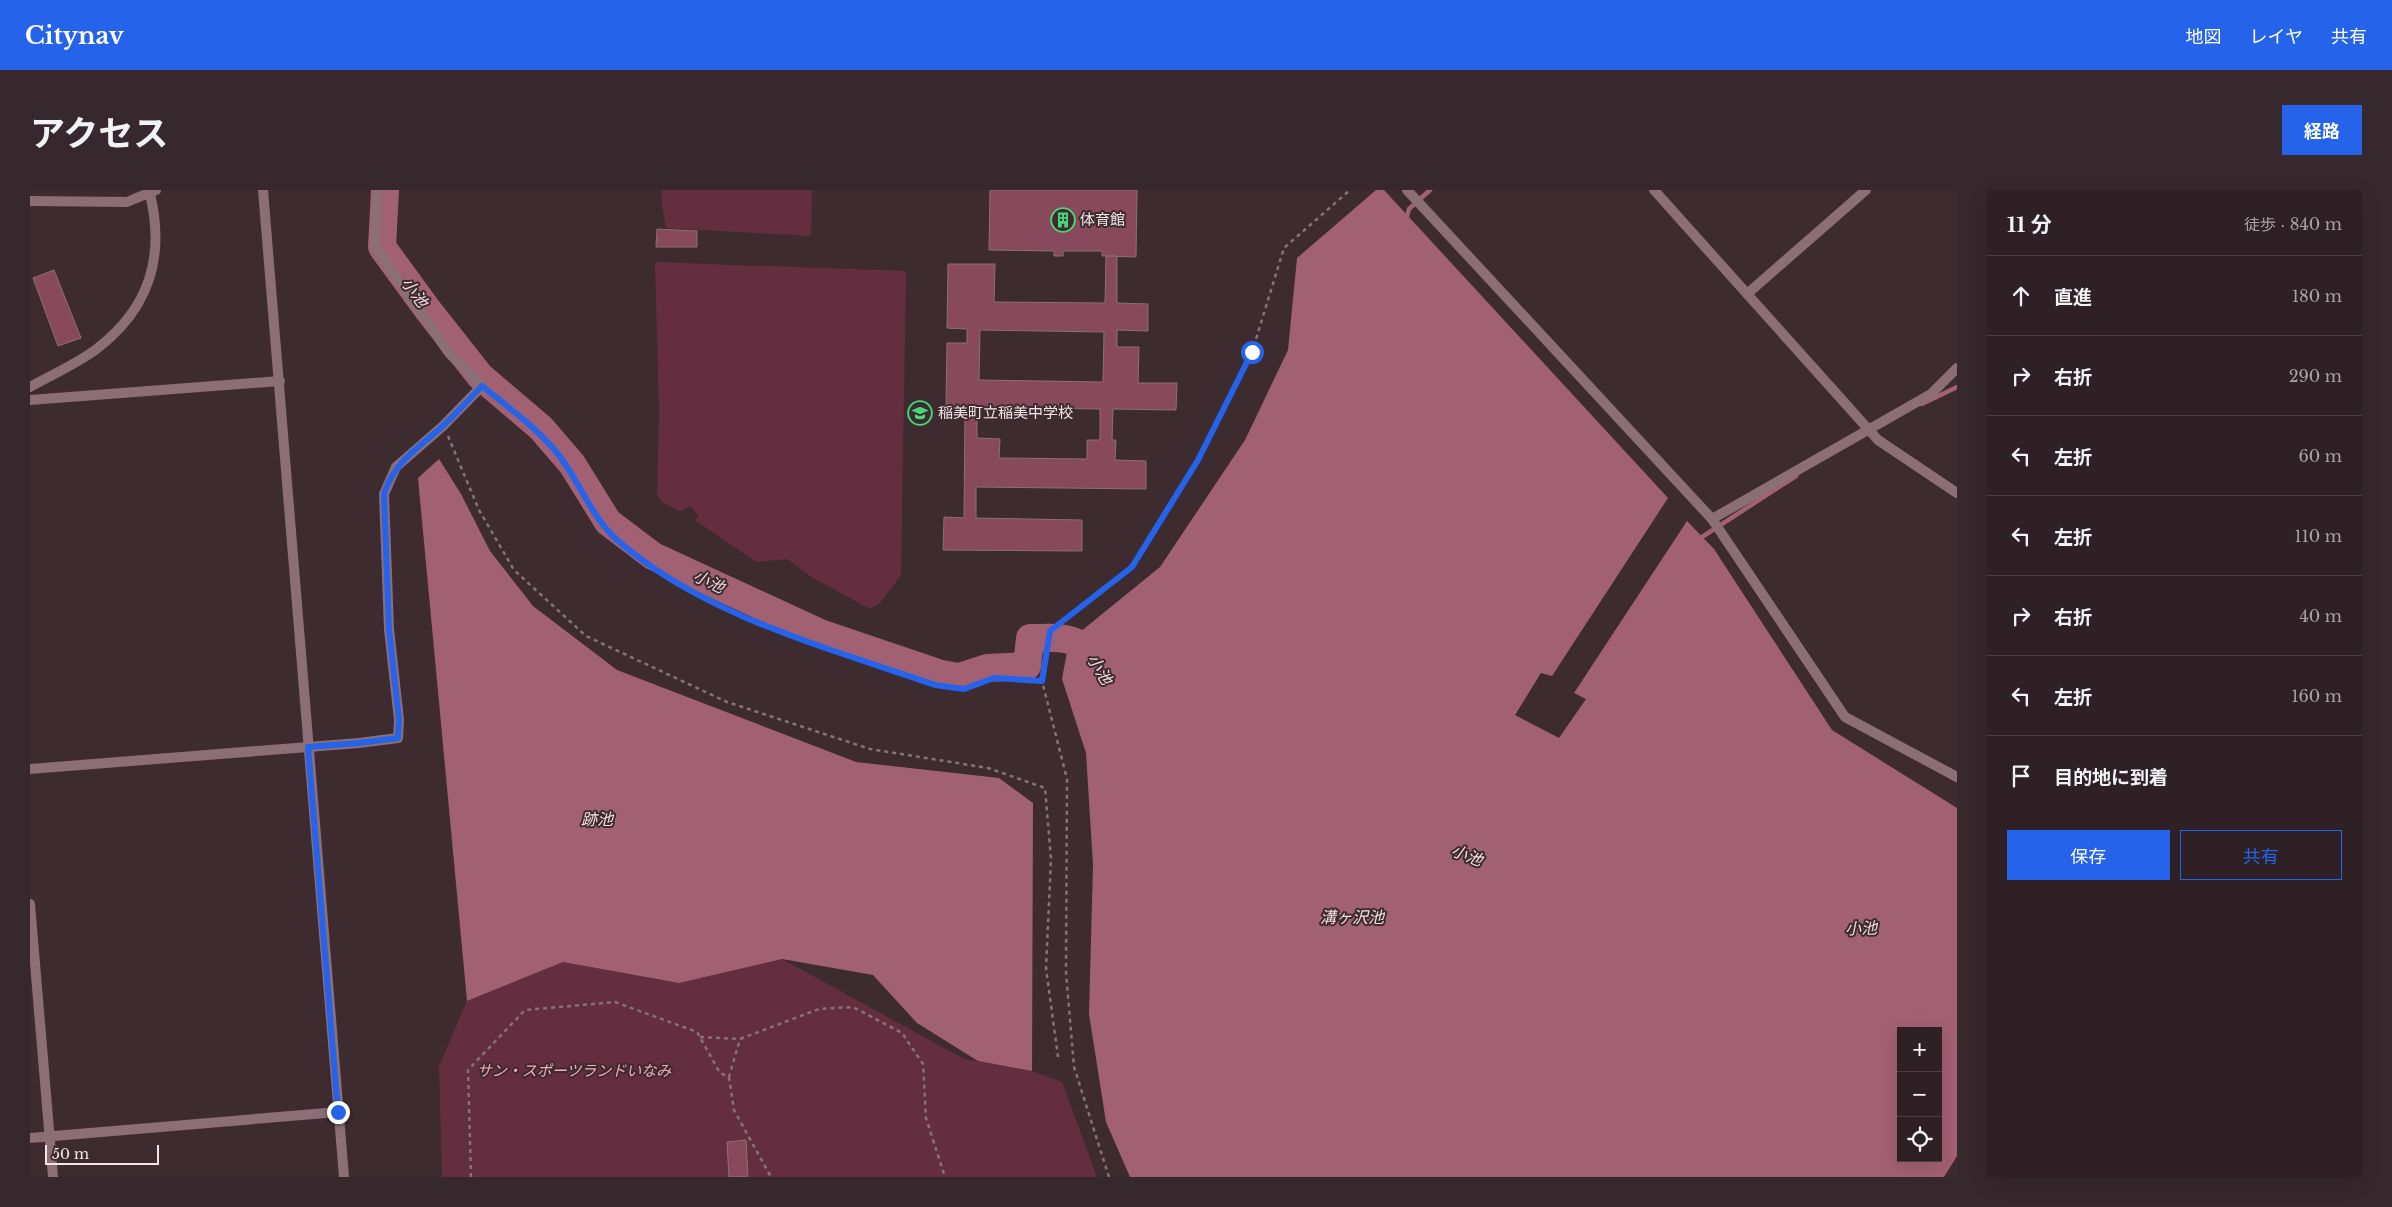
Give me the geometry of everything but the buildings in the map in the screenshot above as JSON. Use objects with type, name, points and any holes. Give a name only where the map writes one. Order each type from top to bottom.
[{"type":"street","points":[[262,190],[280,381],[344,1177]]},
{"type":"street","points":[[30,769],[359,743],[398,738],[399,720],[389,629],[384,494],[389,479],[396,467],[443,426],[482,386],[450,353],[375,247],[377,190]]},
{"type":"street","points":[[1407,190],[1712,518],[1845,717],[1957,777]]},
{"type":"street","points":[[1654,190],[1878,440],[1957,494]]},
{"type":"street","points":[[1747,294],[1866,190]]},
{"type":"street","points":[[30,201],[127,202],[153,192],[156,219],[156,256],[149,284],[138,304],[99,348],[30,387]]},
{"type":"street","points":[[1712,518],[1931,394],[1957,368]]},
{"type":"street","points":[[30,400],[280,381]]},
{"type":"street","points":[[30,904],[53,1177]]},
{"type":"street","points":[[30,1138],[338,1112]]},
{"type":"path","points":[[1109,1177],[1074,1067],[1066,972],[1068,779],[1042,681],[1050,631],[1132,567],[1198,460],[1252,352],[1284,248],[1350,190]]},
{"type":"path","points":[[482,386],[526,422],[558,454],[597,516],[615,538],[669,579],[761,624],[935,685],[964,689],[994,678],[1042,681]]},
{"type":"path","points":[[443,426],[479,510],[514,570],[586,636],[727,702],[763,714],[870,749],[988,768],[1045,788],[1050,859],[1046,968],[1058,1057]]},
{"type":"path","points":[[471,1177],[468,1070],[525,1010],[615,1002],[697,1032],[720,1073],[729,1077]]},
{"type":"path","points":[[700,1037],[740,1039],[819,1009],[853,1007],[902,1033],[923,1064],[926,1118],[945,1177]]},
{"type":"path","points":[[740,1039],[729,1077],[734,1110],[771,1177]]},
{"type":"green space","points":[[662,190],[812,190],[811,236],[666,228],[661,199]]},
{"type":"green space","points":[[655,262],[906,271],[901,575],[880,603],[870,609],[813,578],[787,559],[756,562],[695,520],[699,516],[690,506],[680,511],[663,503],[657,495],[659,412]]},
{"type":"green space","name":"サン・スポーツランドいなみ","points":[[782,959],[964,1059],[1032,1071],[1062,1082],[1097,1177],[442,1177],[439,1066],[467,1001],[563,962],[679,983]]},
{"type":"water","name":"溝ヶ沢池","points":[[1376,190],[1384,190],[1668,498],[1552,676],[1541,673],[1515,715],[1559,738],[1586,699],[1574,693],[1687,521],[1714,549],[1832,730],[1957,808],[1957,1156],[1944,1177],[1130,1177],[1106,1122],[1089,1014],[1093,865],[1086,753],[1062,679],[1069,641],[1160,567],[1245,440],[1288,350],[1297,258]]},
{"type":"water","name":"跡池","points":[[439,459],[461,494],[490,551],[533,606],[617,670],[856,762],[999,778],[1033,803],[1032,1071],[978,1061],[917,1023],[873,975],[782,959],[679,983],[563,962],[467,1001],[418,478]]},
{"type":"waterway","name":"小池","points":[[385,190],[382,247],[428,310],[480,376],[541,428],[572,464],[608,522],[653,556],[820,633],[941,674],[959,677],[987,668],[1027,666],[1030,638],[1060,638],[1076,642],[1090,654],[1096,663]]},
{"type":"waterway","points":[[1406,220],[1409,209],[1430,190]]},
{"type":"waterway","points":[[1922,404],[1957,387]]},
{"type":"waterway","points":[[1700,541],[1702,537],[1796,476]]},
{"type":"place","name":"体育館","points":[[1063,220]]},
{"type":"place","name":"稲美町立稲美中学校","points":[[920,413]]},
{"type":"route","points":[[338,1112],[308,747],[398,738],[399,720],[389,629],[384,494],[389,479],[396,467],[443,426],[482,386],[526,422],[558,454],[597,516],[615,538],[669,579],[761,624],[935,685],[964,689],[994,678],[1042,681],[1050,631],[1132,567],[1198,460],[1252,352]]}]
